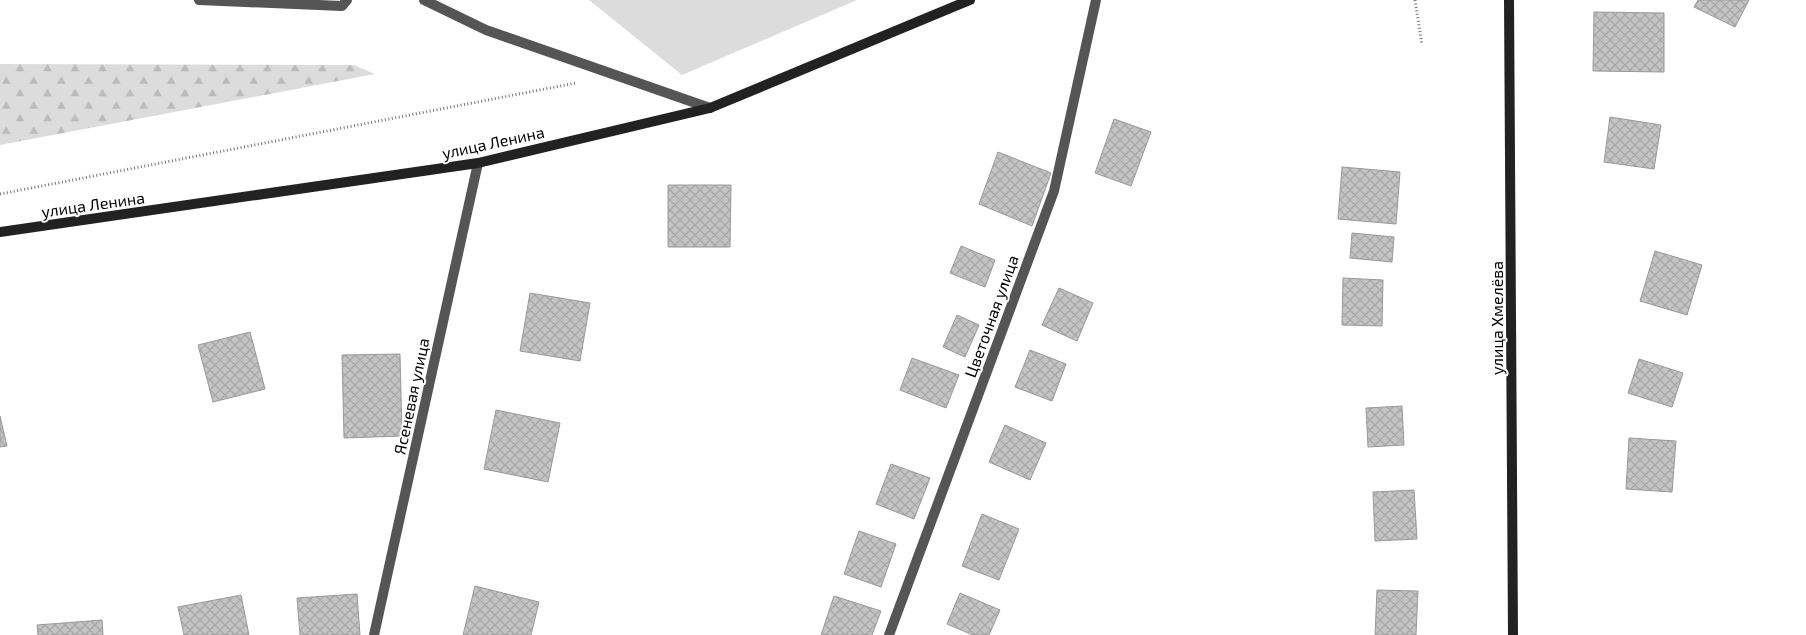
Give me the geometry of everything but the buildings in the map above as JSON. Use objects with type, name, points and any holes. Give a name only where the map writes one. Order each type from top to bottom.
[{"type":"main road","name":"улица Ленина","points":[[0,232],[478,163],[710,108],[970,0]]},
{"type":"main road","name":"улица Хмелёва","points":[[1509,0],[1513,635]]},
{"type":"street","points":[[199,0],[342,6],[346,0]]},
{"type":"street","points":[[424,0],[486,30],[710,108]]},
{"type":"street","name":"Цветочная улица","points":[[889,635],[1054,191],[1096,0]]},
{"type":"street","name":"Ясеневая улица","points":[[374,635],[478,163]]},
{"type":"path","points":[[1415,0],[1422,45]]},
{"type":"path","points":[[0,194],[580,82]]},
{"type":"green space","points":[[589,0],[857,0],[682,75]]},
{"type":"green space","points":[[0,64],[354,65],[375,74],[0,145]]}]
